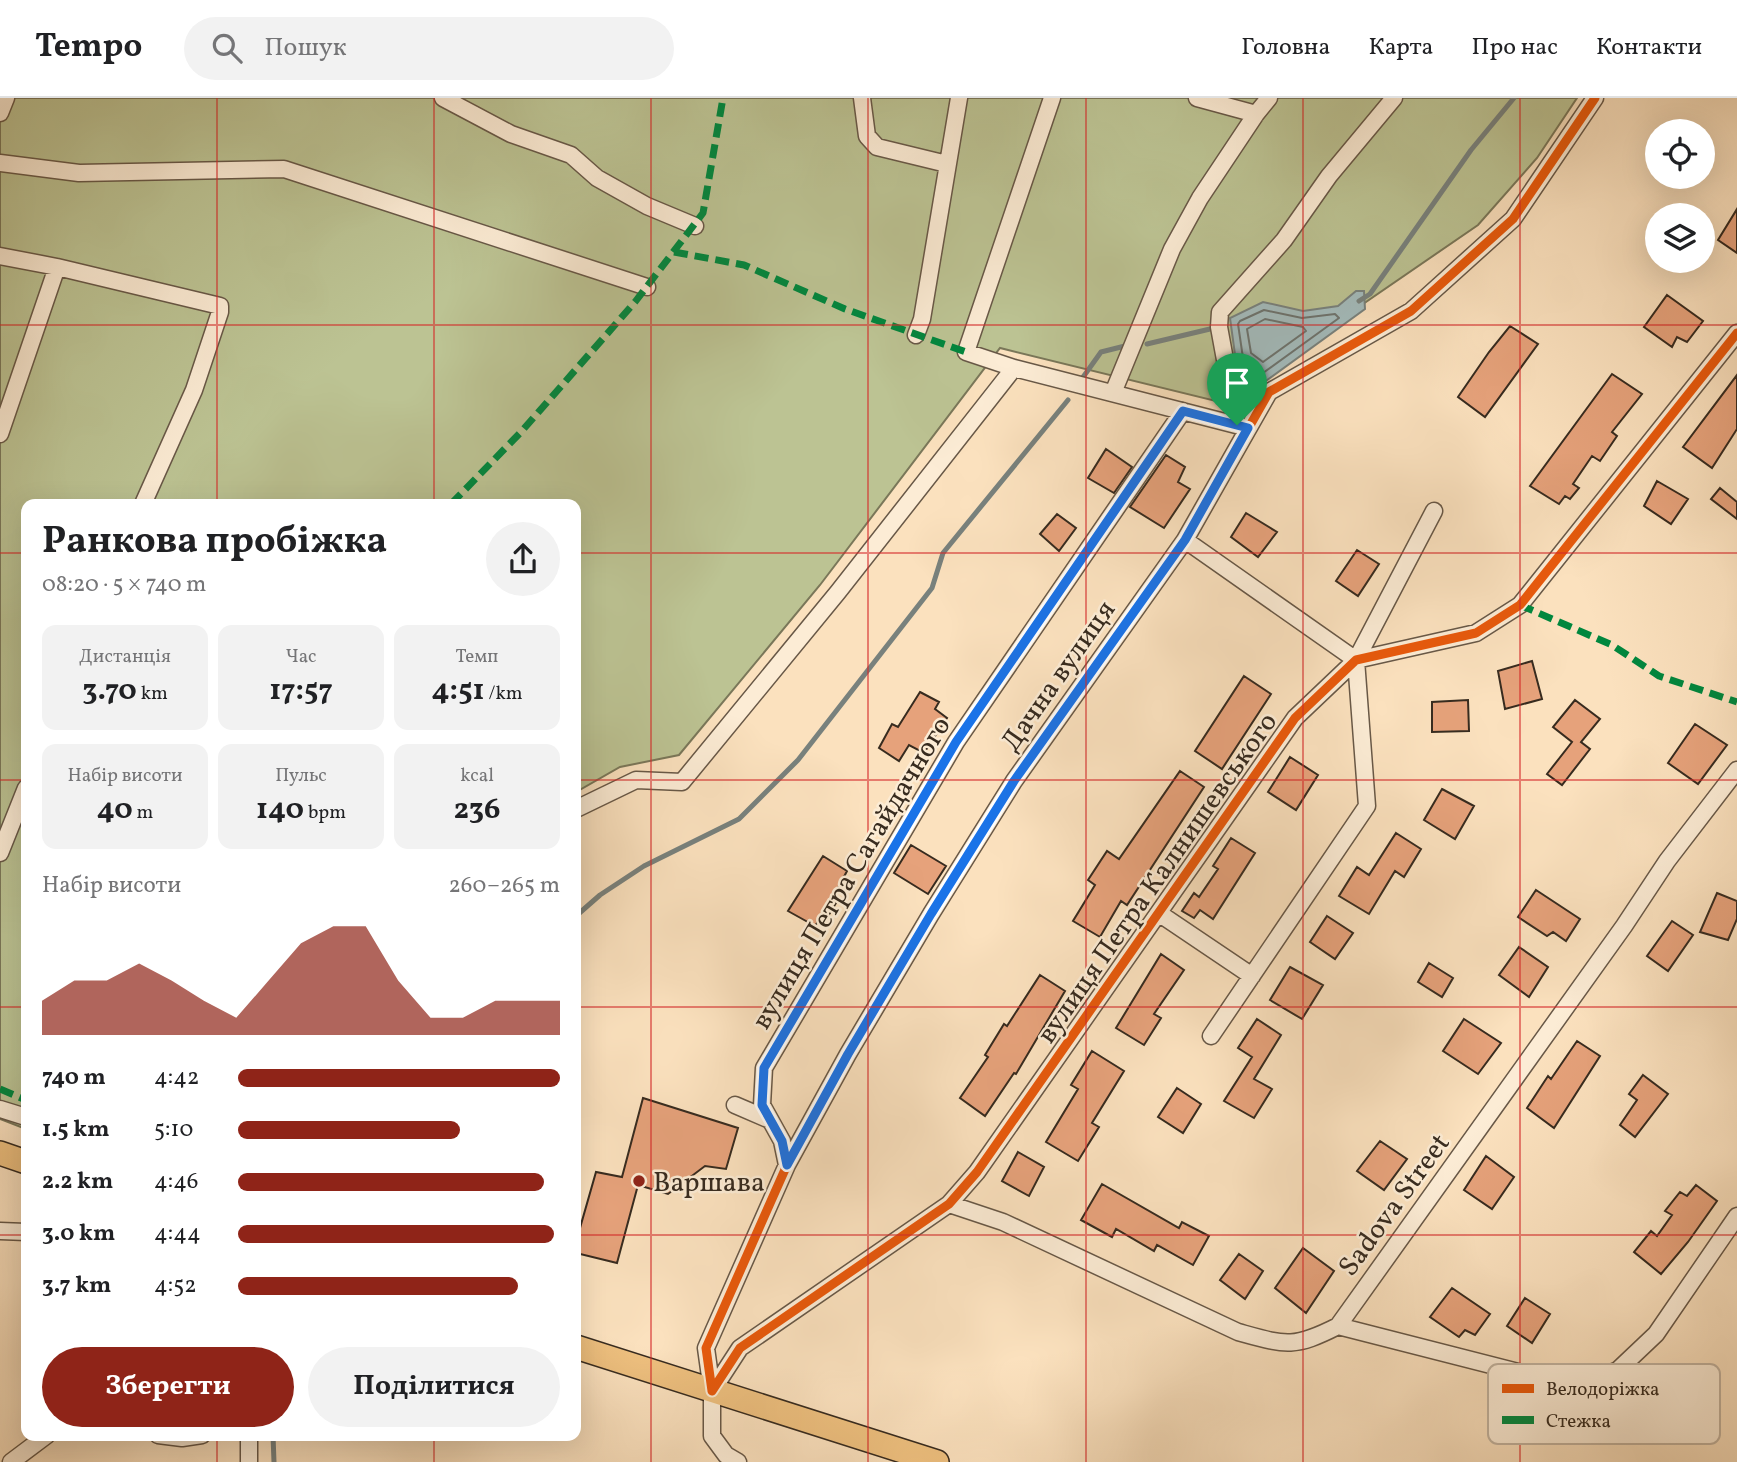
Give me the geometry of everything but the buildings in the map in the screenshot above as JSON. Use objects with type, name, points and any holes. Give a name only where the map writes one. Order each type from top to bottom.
[{"type":"highway","points":[[0,1153],[21,1160]]},
{"type":"highway","points":[[581,1349],[711,1403],[899,1456],[937,1462]]},
{"type":"street","points":[[0,113],[6,98]]},
{"type":"street","points":[[443,98],[511,134],[570,155],[597,178],[647,206],[695,226]]},
{"type":"street","points":[[862,98],[867,136],[877,147],[947,164]]},
{"type":"street","points":[[916,335],[922,319],[960,98]]},
{"type":"street","points":[[1052,98],[967,352],[1014,368],[1242,427],[1219,327],[1220,312],[1284,240],[1329,176],[1394,98]]},
{"type":"street","points":[[1197,98],[1256,114]]},
{"type":"street","points":[[1113,393],[1172,249],[1200,198],[1269,98]]},
{"type":"street","name":"Дачна вулиця","points":[[738,1462],[726,1455],[712,1436],[706,1348],[750,1235],[848,1054],[1014,781],[1185,540],[1242,427],[1269,392],[1411,311],[1513,219],[1595,98]]},
{"type":"street","points":[[0,163],[79,173],[284,169],[647,287]]},
{"type":"street","points":[[0,256],[193,299],[220,308],[194,390],[145,499]]},
{"type":"street","points":[[0,434],[57,267]]},
{"type":"street","points":[[1185,540],[1356,660],[1476,633],[1520,605],[1737,333]]},
{"type":"street","points":[[581,806],[636,780],[682,782],[838,593],[1014,368]]},
{"type":"street","name":"вулиця Петра Сагайдачного","points":[[787,1165],[782,1141],[762,1105],[764,1068],[956,742],[1183,411]]},
{"type":"street","points":[[1212,1036],[1367,806],[1356,660],[1434,511]]},
{"type":"street","name":"вулиця Петра Калнишевського","points":[[711,1403],[740,1348],[949,1205],[977,1172],[1295,718],[1356,660]]},
{"type":"street","name":"Sadova Street","points":[[949,1205],[1003,1222],[1238,1332],[1279,1344],[1309,1341],[1338,1326],[1667,861],[1737,770]]},
{"type":"street","points":[[0,853],[21,800]]},
{"type":"street","points":[[1160,914],[1252,976]]},
{"type":"street","points":[[735,1105],[770,1120]]},
{"type":"street","points":[[0,1108],[21,1115]]},
{"type":"street","points":[[1624,1364],[1656,1334],[1737,1216]]},
{"type":"street","points":[[0,1231],[21,1232]]},
{"type":"street","points":[[1338,1326],[1488,1364]]},
{"type":"street","points":[[11,1462],[37,1441]]},
{"type":"street","points":[[248,1441],[249,1462]]},
{"type":"green space","points":[[0,98],[1577,98],[1537,158],[1478,225],[1299,348],[1249,386],[1232,405],[1000,348],[820,585],[679,755],[620,767],[581,789],[581,499],[21,499],[21,1127],[0,1119]]},
{"type":"water","points":[[1356,291],[1364,291],[1365,309],[1263,383],[1236,362],[1230,318],[1263,302],[1303,311],[1338,306]]},
{"type":"waterway","points":[[1359,301],[1370,294],[1471,150],[1514,98]]},
{"type":"waterway","points":[[1147,344],[1210,329]]},
{"type":"waterway","points":[[1081,380],[1101,352],[1125,346]]},
{"type":"waterway","points":[[581,912],[600,895],[644,866],[739,819],[798,760],[932,588],[943,553],[1068,400]]},
{"type":"waterway","points":[[273,1441],[274,1462]]},
{"type":"marked path","points":[[456,499],[521,432],[635,302],[703,213],[723,98]]},
{"type":"marked path","points":[[674,252],[744,265],[845,309],[966,352]]},
{"type":"marked path","points":[[1520,605],[1612,645],[1659,676],[1737,702]]},
{"type":"marked path","points":[[0,1089],[21,1098]]},
{"type":"cycle path","points":[[712,1391],[706,1348],[787,1165],[848,1054],[1014,781],[1185,540],[1269,392],[1411,311],[1513,219],[1595,98]]},
{"type":"cycle path","points":[[712,1391],[740,1348],[949,1204],[977,1172],[1295,718],[1356,660],[1476,633],[1520,605],[1737,333]]},
{"type":"place","name":"Варшава","points":[[639,1181]]},
{"type":"route","points":[[1183,411],[1237,425],[1248,428],[1185,540],[1014,781],[848,1054],[787,1165],[782,1141],[762,1105],[764,1068],[956,742],[1183,411]]}]
